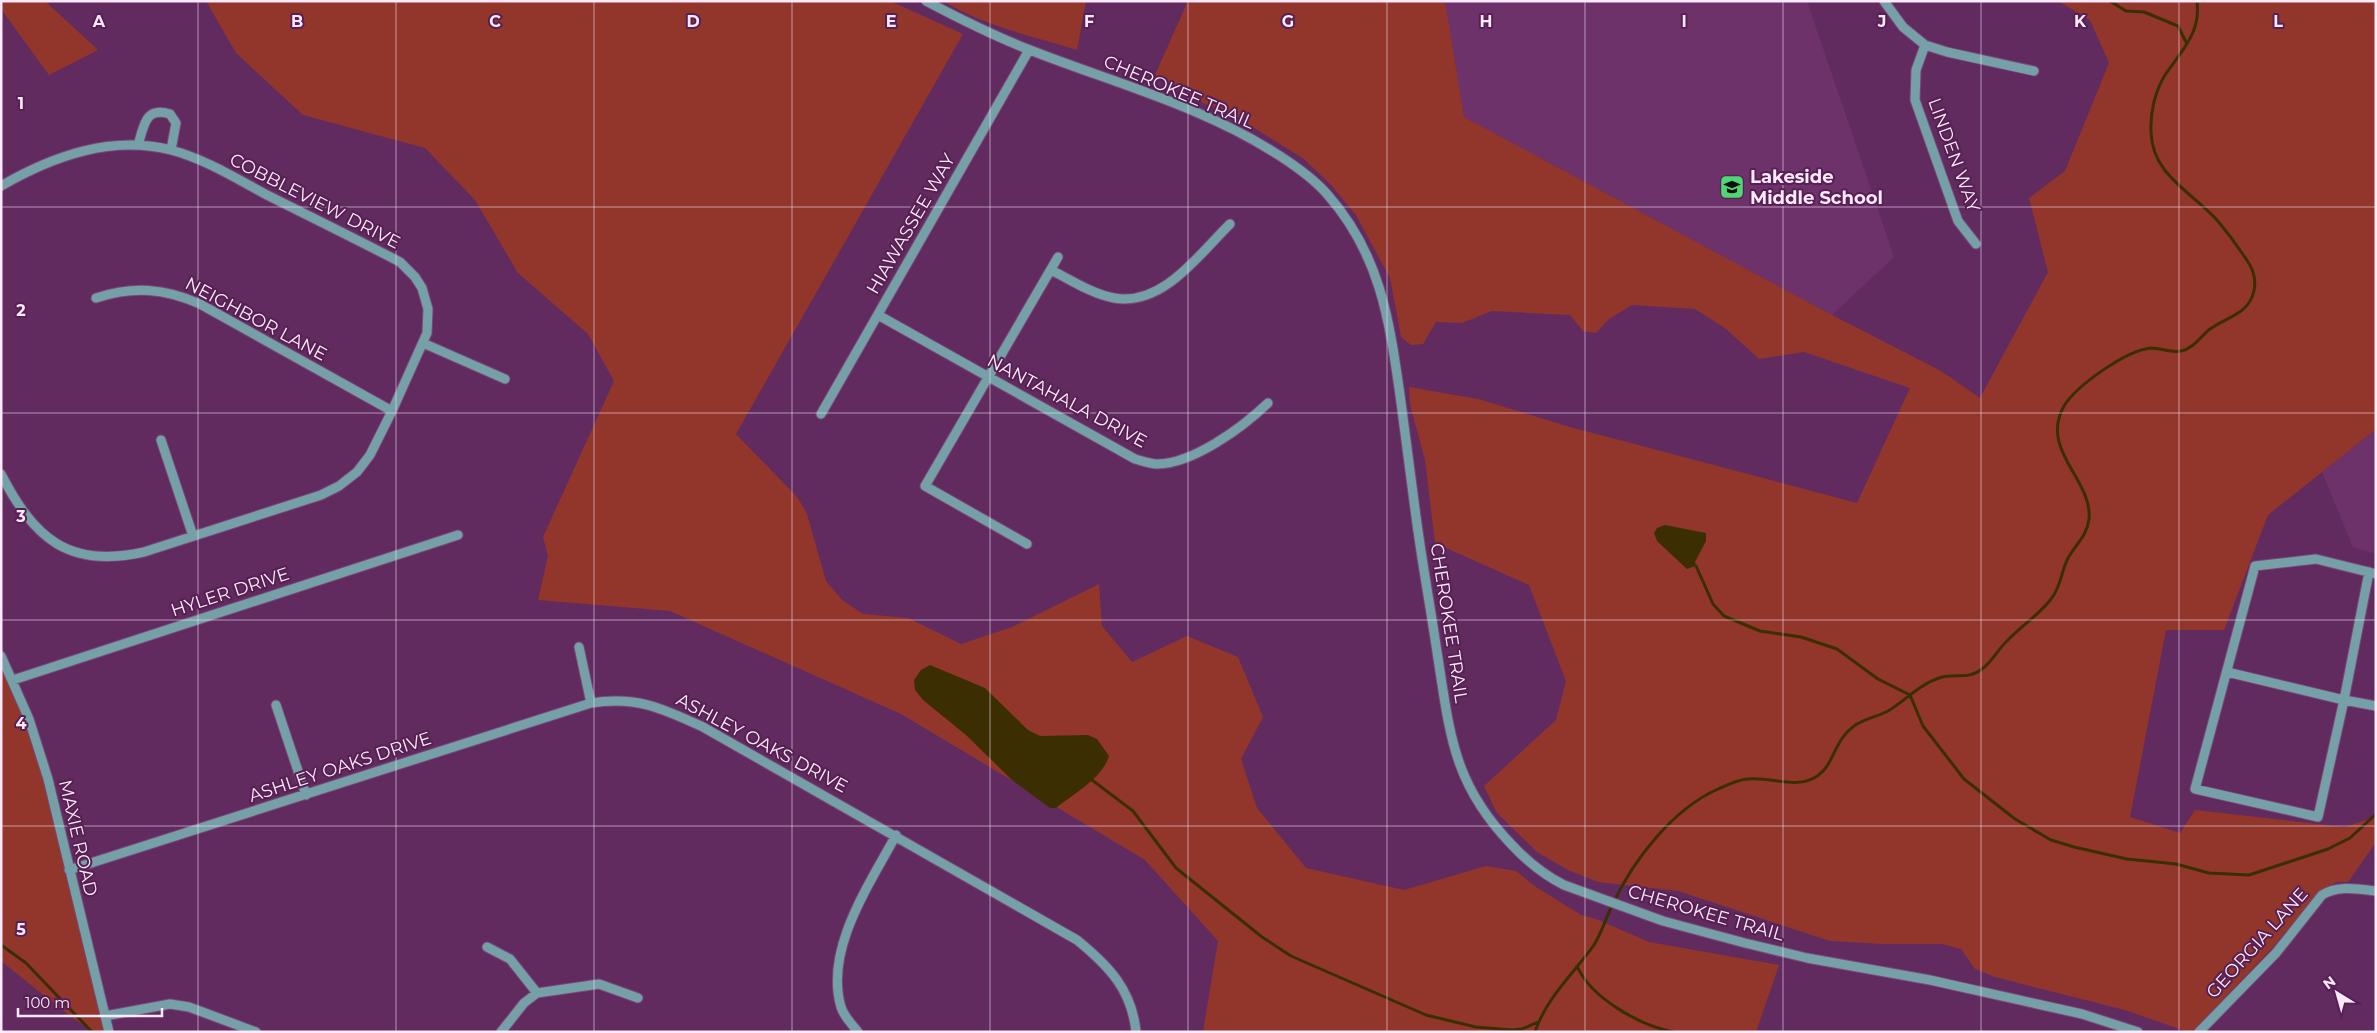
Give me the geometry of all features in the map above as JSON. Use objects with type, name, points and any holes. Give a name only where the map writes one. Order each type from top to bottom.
[{"type":"street","name":"CHEROKEE TRAIL","points":[[926,1],[969,24],[1029,50],[1189,110],[1261,144],[1313,179],[1348,219],[1370,261],[1381,290],[1393,339],[1415,507],[1445,706],[1461,772],[1483,812],[1518,852],[1550,878],[1577,891],[1642,914],[1798,956],[1930,980],[2082,1014],[2138,1032]]},
{"type":"street","points":[[1884,1],[1903,27],[1925,45],[1946,52],[2034,71]]},
{"type":"street","name":"LINDEN WAY","points":[[1925,45],[1916,70],[1915,100],[1958,221],[1976,244]]},
{"type":"street","name":"HIAWASSEE WAY","points":[[821,414],[1029,50]]},
{"type":"street","points":[[138,145],[145,123],[150,115],[160,111],[170,114],[176,123],[172,150]]},
{"type":"street","name":"COBBLEVIEW DRIVE","points":[[1,186],[57,158],[107,146],[138,145],[172,150],[208,165],[400,262],[415,277],[426,298],[428,322],[423,343],[392,411],[365,463],[339,486],[321,495],[124,557],[102,557],[80,553],[55,543],[30,523],[17,505],[1,474]]},
{"type":"street","points":[[1051,270],[1100,294],[1113,298],[1130,299],[1145,296],[1174,278],[1230,224]]},
{"type":"street","points":[[1027,544],[925,486],[1058,257]]},
{"type":"street","name":"NEIGHBOR LANE","points":[[96,298],[125,290],[140,289],[158,290],[179,295],[200,304],[392,411]]},
{"type":"street","name":"NANTAHALA DRIVE","points":[[878,315],[1135,459],[1157,464],[1170,462],[1203,449],[1243,425],[1268,403]]},
{"type":"street","points":[[423,343],[505,379]]},
{"type":"street","points":[[161,440],[193,536]]},
{"type":"street","name":"HYLER DRIVE","points":[[13,680],[458,535]]},
{"type":"street","points":[[2316,559],[2372,573],[2318,817],[2195,789],[2255,566],[2316,559]]},
{"type":"street","points":[[579,646],[591,704]]},
{"type":"street","name":"MAXIE ROAD","points":[[1,656],[13,680],[39,748],[109,1032]]},
{"type":"street","points":[[2227,672],[2376,706]]},
{"type":"street","name":"ASHLEY OAKS DRIVE","points":[[69,870],[591,704],[629,700],[662,708],[703,727],[896,835],[1077,940],[1109,969],[1132,1003],[1136,1032]]},
{"type":"street","points":[[276,705],[306,795]]},
{"type":"street","points":[[858,1032],[845,1017],[840,1006],[840,949],[846,930],[896,835]]},
{"type":"street","name":"GEORGIA LANE","points":[[2199,1032],[2276,953],[2322,895],[2332,890],[2342,889],[2376,891]]},
{"type":"street","points":[[488,946],[510,959],[537,993]]},
{"type":"street","points":[[501,1032],[524,1003],[537,993],[599,984],[638,998]]},
{"type":"street","points":[[105,1016],[170,1004],[189,1007],[256,1032]]},
{"type":"shaded area","points":[[1,1],[45,1],[98,50],[49,75],[1,9]]},
{"type":"shaded area","points":[[206,1],[890,1],[963,34],[736,434],[798,498],[807,514],[826,581],[842,600],[863,614],[908,618],[961,644],[1012,627],[1099,584],[1102,626],[1132,662],[1187,636],[1238,657],[1263,717],[1241,759],[1257,808],[1306,868],[1404,890],[1486,866],[1516,871],[1536,887],[1581,915],[1596,919],[1649,942],[1779,965],[1756,1032],[1203,1032],[1218,941],[1145,860],[901,714],[670,611],[538,600],[548,556],[543,537],[614,381],[588,334],[518,273],[475,200],[425,148],[303,115],[236,53]]},
{"type":"shaded area","points":[[943,1],[1086,1],[1077,50],[992,24]]},
{"type":"shaded area","points":[[1188,1],[1445,1],[1464,117],[1832,315],[1941,371],[1980,398],[2048,272],[2029,198],[2065,171],[2109,63],[2090,20],[2058,1],[2376,1],[2376,429],[2268,515],[2224,630],[2166,630],[2130,817],[2180,833],[2195,810],[2344,827],[2376,817],[2376,842],[2348,882],[2338,882],[2326,887],[2316,895],[2273,947],[2192,1032],[2188,1032],[2125,1010],[1995,977],[1975,969],[1961,949],[1942,944],[1883,944],[1830,941],[1678,891],[1598,882],[1568,870],[1537,852],[1497,813],[1484,786],[1556,720],[1566,681],[1529,585],[1435,543],[1425,460],[1410,405],[1409,387],[1478,399],[1570,427],[1857,503],[1910,388],[1804,352],[1759,359],[1726,329],[1695,309],[1632,305],[1609,319],[1596,333],[1583,331],[1570,315],[1492,311],[1462,323],[1436,322],[1423,344],[1411,345],[1401,337],[1390,278],[1356,215],[1331,185],[1304,159],[1229,112],[1203,103],[1155,75]]},
{"type":"shaded area","name":"Lakeside Middle School","points":[[1445,1],[1807,1],[1894,257],[1832,315],[1464,117]]},
{"type":"shaded area","points":[[2376,429],[2376,554],[2353,547],[2322,472]]},
{"type":"shaded area","points":[[1665,525],[1706,533],[1706,541],[1695,562],[1696,566],[1687,569],[1657,541],[1654,533],[1657,528]]},
{"type":"shaded area","points":[[1,656],[29,719],[109,1032],[95,1032],[71,1017],[1,961]]},
{"type":"shaded area","points":[[930,665],[985,688],[1028,730],[1040,736],[1088,735],[1097,739],[1109,756],[1105,764],[1094,779],[1056,808],[1050,808],[1012,780],[966,735],[923,700],[915,690],[914,680],[921,670]]},
{"type":"waterway","points":[[2110,1],[2126,11],[2144,12],[2178,26],[2187,44]]},
{"type":"waterway","points":[[1535,1032],[1553,997],[1594,945],[1621,887],[1632,870],[1656,838],[1685,809],[1718,789],[1740,780],[1755,779],[1798,782],[1814,778],[1826,767],[1841,739],[1854,726],[1888,711],[1919,688],[1932,681],[1944,677],[1972,674],[1982,669],[2004,644],[2041,610],[2057,590],[2068,558],[2084,535],[2089,519],[2088,505],[2083,491],[2062,451],[2058,437],[2058,422],[2064,406],[2080,388],[2116,362],[2141,350],[2151,348],[2174,351],[2185,350],[2210,329],[2237,314],[2251,299],[2255,280],[2250,265],[2217,220],[2175,182],[2158,160],[2153,147],[2151,125],[2156,95],[2161,81],[2184,49],[2193,32],[2196,23],[2197,1]]},
{"type":"waterway","points":[[1696,566],[1713,604],[1724,616],[1760,631],[1801,637],[1837,649],[1878,679],[1910,695],[1923,726],[1964,779],[2015,819],[2051,840],[2127,859],[2176,864],[2209,873],[2249,875],[2328,849],[2350,838],[2376,814]]},
{"type":"waterway","points":[[1092,780],[1133,811],[1176,868],[1262,937],[1291,956],[1426,1015],[1476,1027],[1512,1030],[1522,1029],[1538,1022]]},
{"type":"waterway","points":[[1,945],[26,963],[92,1032]]},
{"type":"waterway","points":[[1577,966],[1593,989],[1618,1008],[1646,1023],[1673,1032]]},
{"type":"place","name":"Lakeside Middle School","points":[[1732,187]]}]
